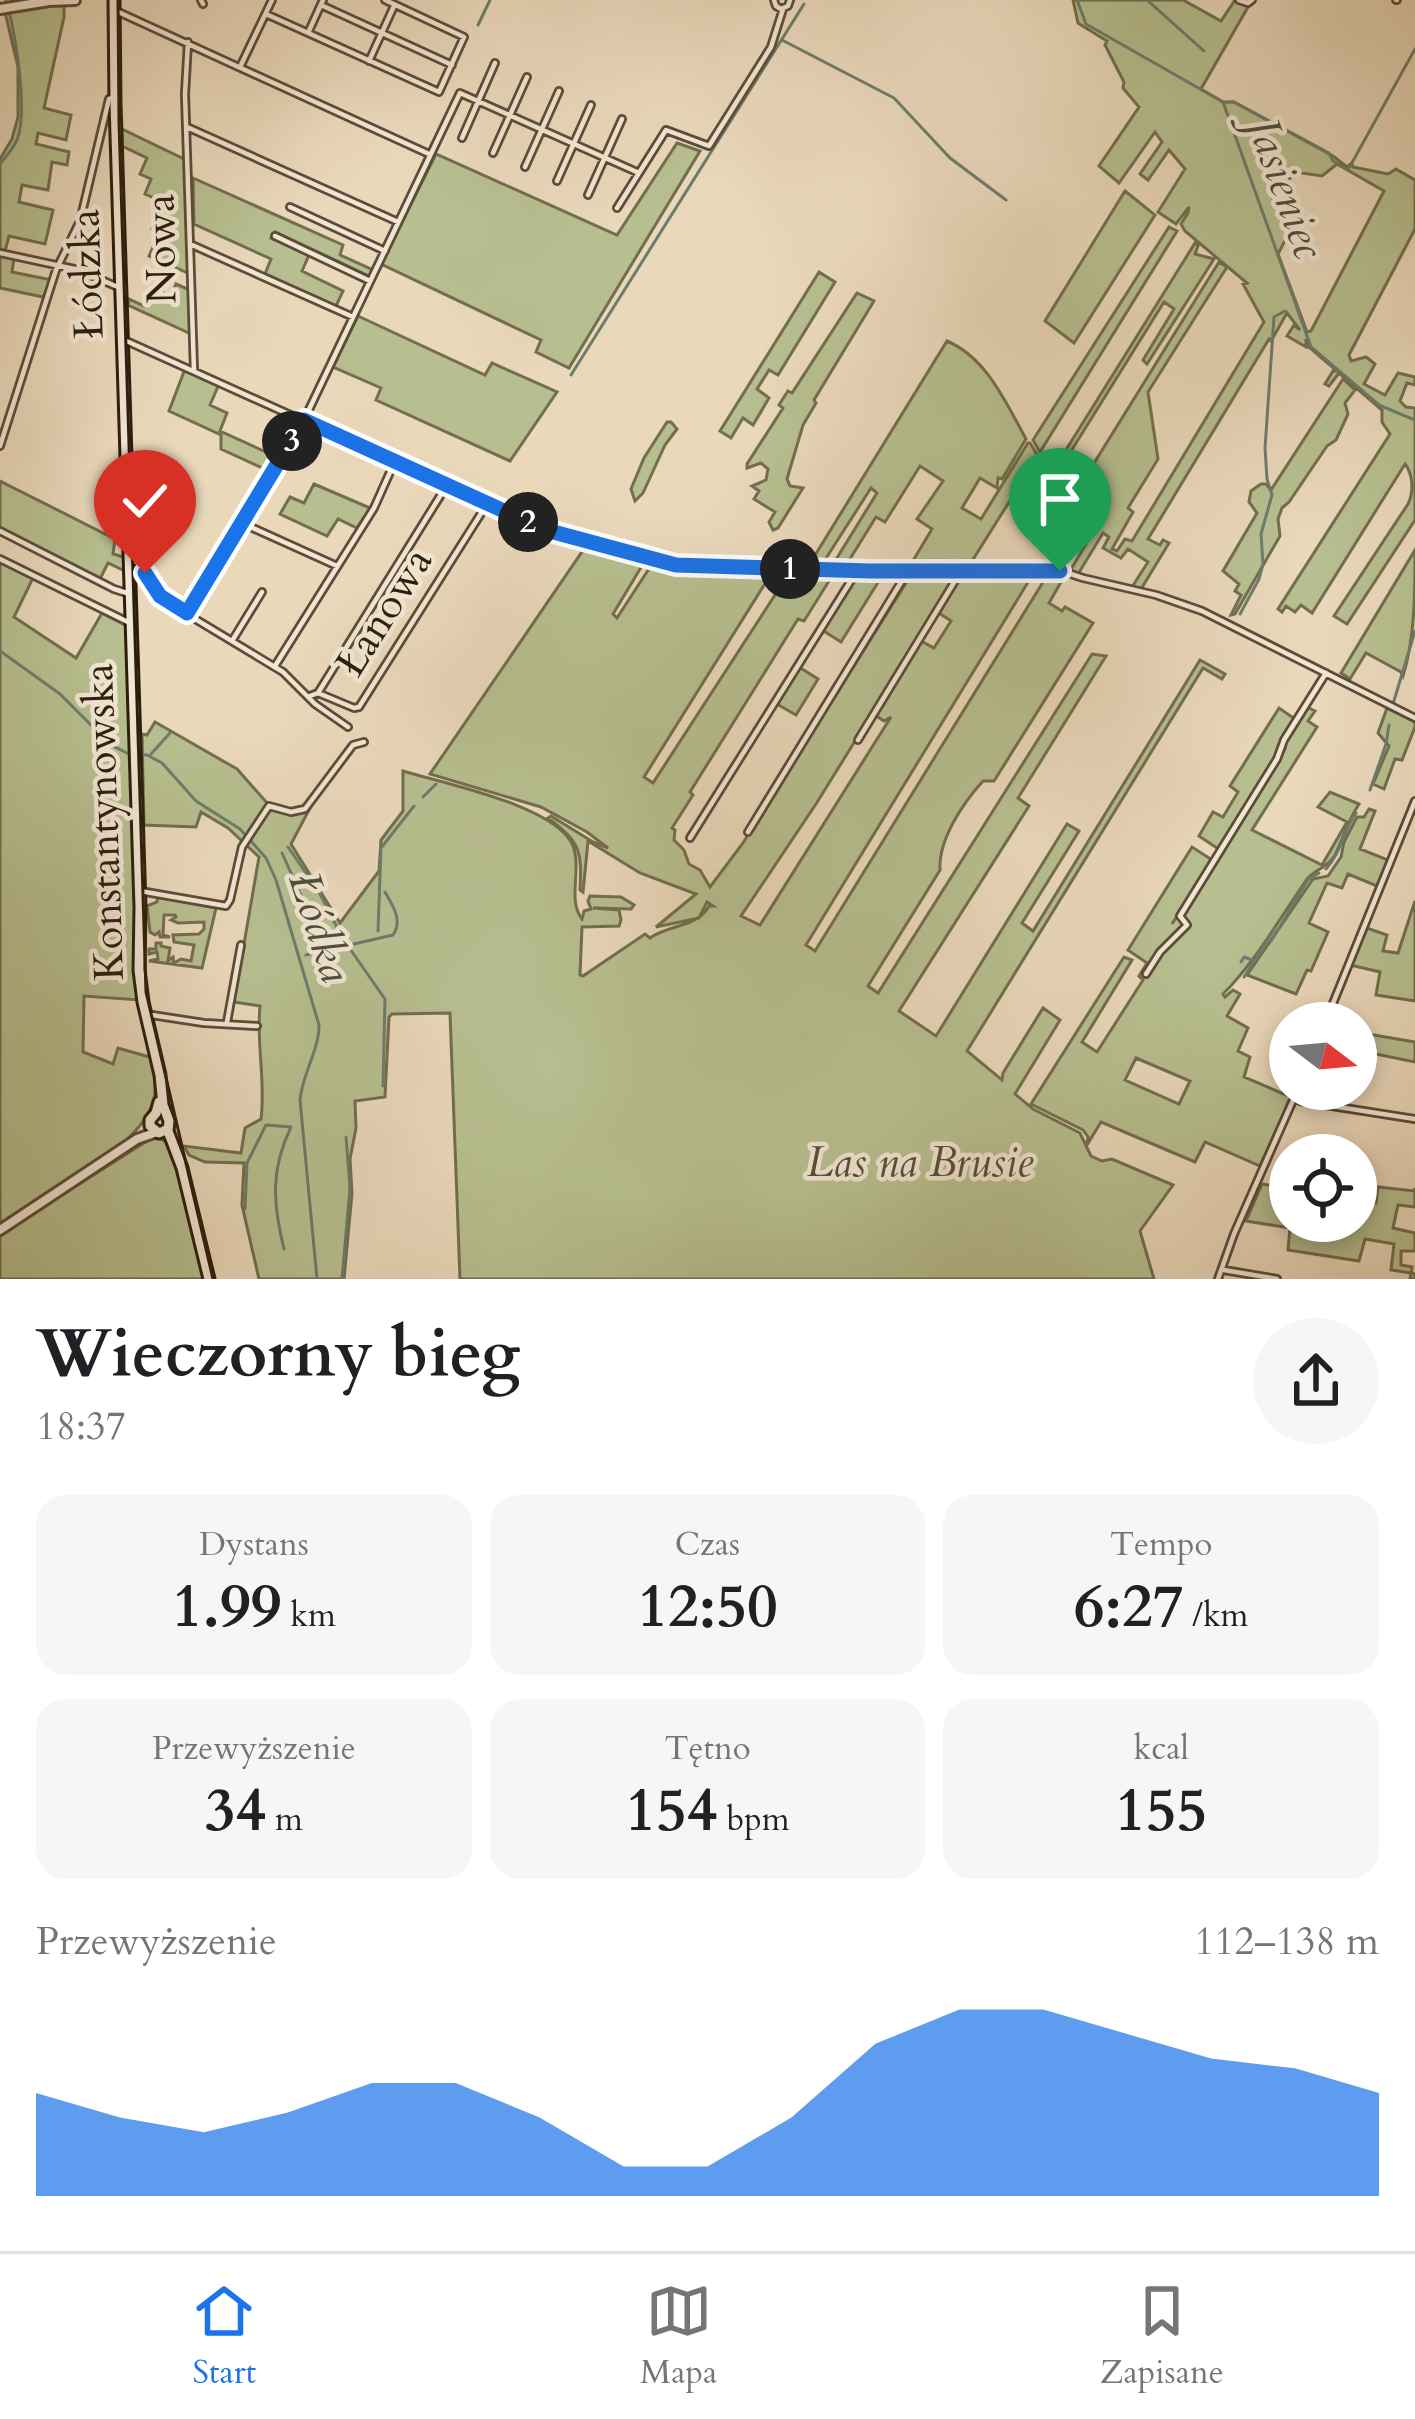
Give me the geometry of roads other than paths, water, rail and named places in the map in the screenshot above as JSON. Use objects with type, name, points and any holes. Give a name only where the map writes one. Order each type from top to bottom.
[{"type":"main road","name":"Łódzka","points":[[113,3],[129,546]]},
{"type":"main road","name":"Konstantynowska","points":[[129,546],[139,970],[161,1094],[159,1124],[182,1168],[209,1279]]},
{"type":"street","points":[[0,9],[75,0]]},
{"type":"street","points":[[241,67],[272,0]]},
{"type":"street","points":[[266,14],[439,92],[464,37],[385,0]]},
{"type":"street","points":[[617,208],[668,129],[710,146],[771,47],[778,8],[790,0]]},
{"type":"street","points":[[1239,0],[1252,0]]},
{"type":"street","points":[[113,3],[429,154]]},
{"type":"street","points":[[308,33],[322,3],[452,65]]},
{"type":"street","points":[[369,61],[395,4]]},
{"type":"street","name":"Nowa","points":[[188,42],[194,370]]},
{"type":"street","points":[[462,138],[495,63]]},
{"type":"street","points":[[493,153],[526,77]]},
{"type":"street","points":[[525,166],[559,91]]},
{"type":"street","points":[[187,613],[304,420],[460,93],[639,173]]},
{"type":"street","points":[[0,446],[59,265],[82,217],[109,99],[115,97]]},
{"type":"street","points":[[557,181],[591,105]]},
{"type":"street","points":[[588,195],[622,119]]},
{"type":"street","name":"Nowa","points":[[187,127],[398,222]]},
{"type":"street","points":[[290,208],[385,251]]},
{"type":"street","points":[[274,236],[370,281]]},
{"type":"street","points":[[190,244],[353,317]]},
{"type":"street","points":[[0,253],[85,272],[120,288]]},
{"type":"street","points":[[122,339],[553,532],[676,565],[857,571],[1056,570],[1152,593],[1202,611],[1413,716],[1413,706]]},
{"type":"street","points":[[275,666],[381,494],[395,461]]},
{"type":"street","points":[[347,727],[315,704],[314,695],[447,485]]},
{"type":"street","name":"Łanowa","points":[[314,695],[359,707],[488,504]]},
{"type":"street","points":[[242,523],[337,566]]},
{"type":"street","points":[[0,531],[130,594]]},
{"type":"street","points":[[0,559],[132,624]]},
{"type":"street","points":[[129,560],[137,562],[167,602],[275,666],[314,695]]},
{"type":"street","points":[[690,838],[857,571]]},
{"type":"street","points":[[748,832],[908,571]]},
{"type":"street","points":[[858,740],[961,571]]},
{"type":"street","points":[[232,641],[262,592]]},
{"type":"street","points":[[1146,974],[1187,925],[1180,916],[1325,673]]},
{"type":"street","points":[[140,891],[226,906],[245,842],[272,805],[291,812],[305,809],[355,743],[364,742]]},
{"type":"street","points":[[1334,1002],[1415,801]]},
{"type":"street","points":[[226,1025],[242,945]]},
{"type":"street","points":[[146,1014],[257,1026]]},
{"type":"street","points":[[1218,1279],[1289,1110]]},
{"type":"street","points":[[1358,1110],[1415,1119]]},
{"type":"street","points":[[0,1230],[159,1124]]},
{"type":"street","points":[[1221,1270],[1277,1279]]},
{"type":"waterway","points":[[478,25],[490,0]]},
{"type":"waterway","name":"Jasieniec","points":[[1077,0],[1086,24],[1223,102],[1311,347],[1379,405],[1415,420]]},
{"type":"waterway","points":[[1147,0],[1204,51]]},
{"type":"waterway","points":[[571,375],[804,4]]},
{"type":"waterway","name":"Łódka","points":[[0,164],[17,140],[21,112],[9,11]]},
{"type":"waterway","points":[[782,40],[894,98],[950,158],[1006,200]]},
{"type":"waterway","points":[[1227,102],[1329,153],[1348,170],[1415,49]]},
{"type":"waterway","points":[[1240,614],[1263,564],[1261,534],[1272,495],[1265,448],[1274,317],[1285,311]]},
{"type":"waterway","points":[[1393,704],[1415,631]]},
{"type":"waterway","name":"Łódka","points":[[0,651],[60,694],[111,745],[162,763],[196,801],[240,829],[266,858],[319,1025],[300,1100],[317,1279]]},
{"type":"waterway","points":[[1370,790],[1389,725]]},
{"type":"waterway","points":[[151,754],[170,733]]},
{"type":"waterway","points":[[423,797],[436,784]]},
{"type":"waterway","points":[[378,931],[381,848],[414,806]]},
{"type":"waterway","points":[[1326,869],[1356,813]]},
{"type":"waterway","points":[[288,847],[385,999],[383,1086]]},
{"type":"waterway","points":[[282,853],[325,949]]},
{"type":"waterway","points":[[1271,941],[1308,880],[1319,873]]},
{"type":"waterway","points":[[306,955],[393,935],[397,918],[385,892]]},
{"type":"waterway","points":[[1244,977],[1275,928]]},
{"type":"waterway","points":[[1241,962],[1244,957],[1252,960]]},
{"type":"waterway","points":[[245,1209],[247,1163],[266,1125],[291,1127],[276,1187],[284,1249]]},
{"type":"waterway","points":[[342,1279],[350,1188],[346,1137]]},
{"type":"tram line","points":[[118,0],[146,992],[213,1279]]},
{"type":"park label","name":"Las na Brusie","points":[[920,1162]]}]
